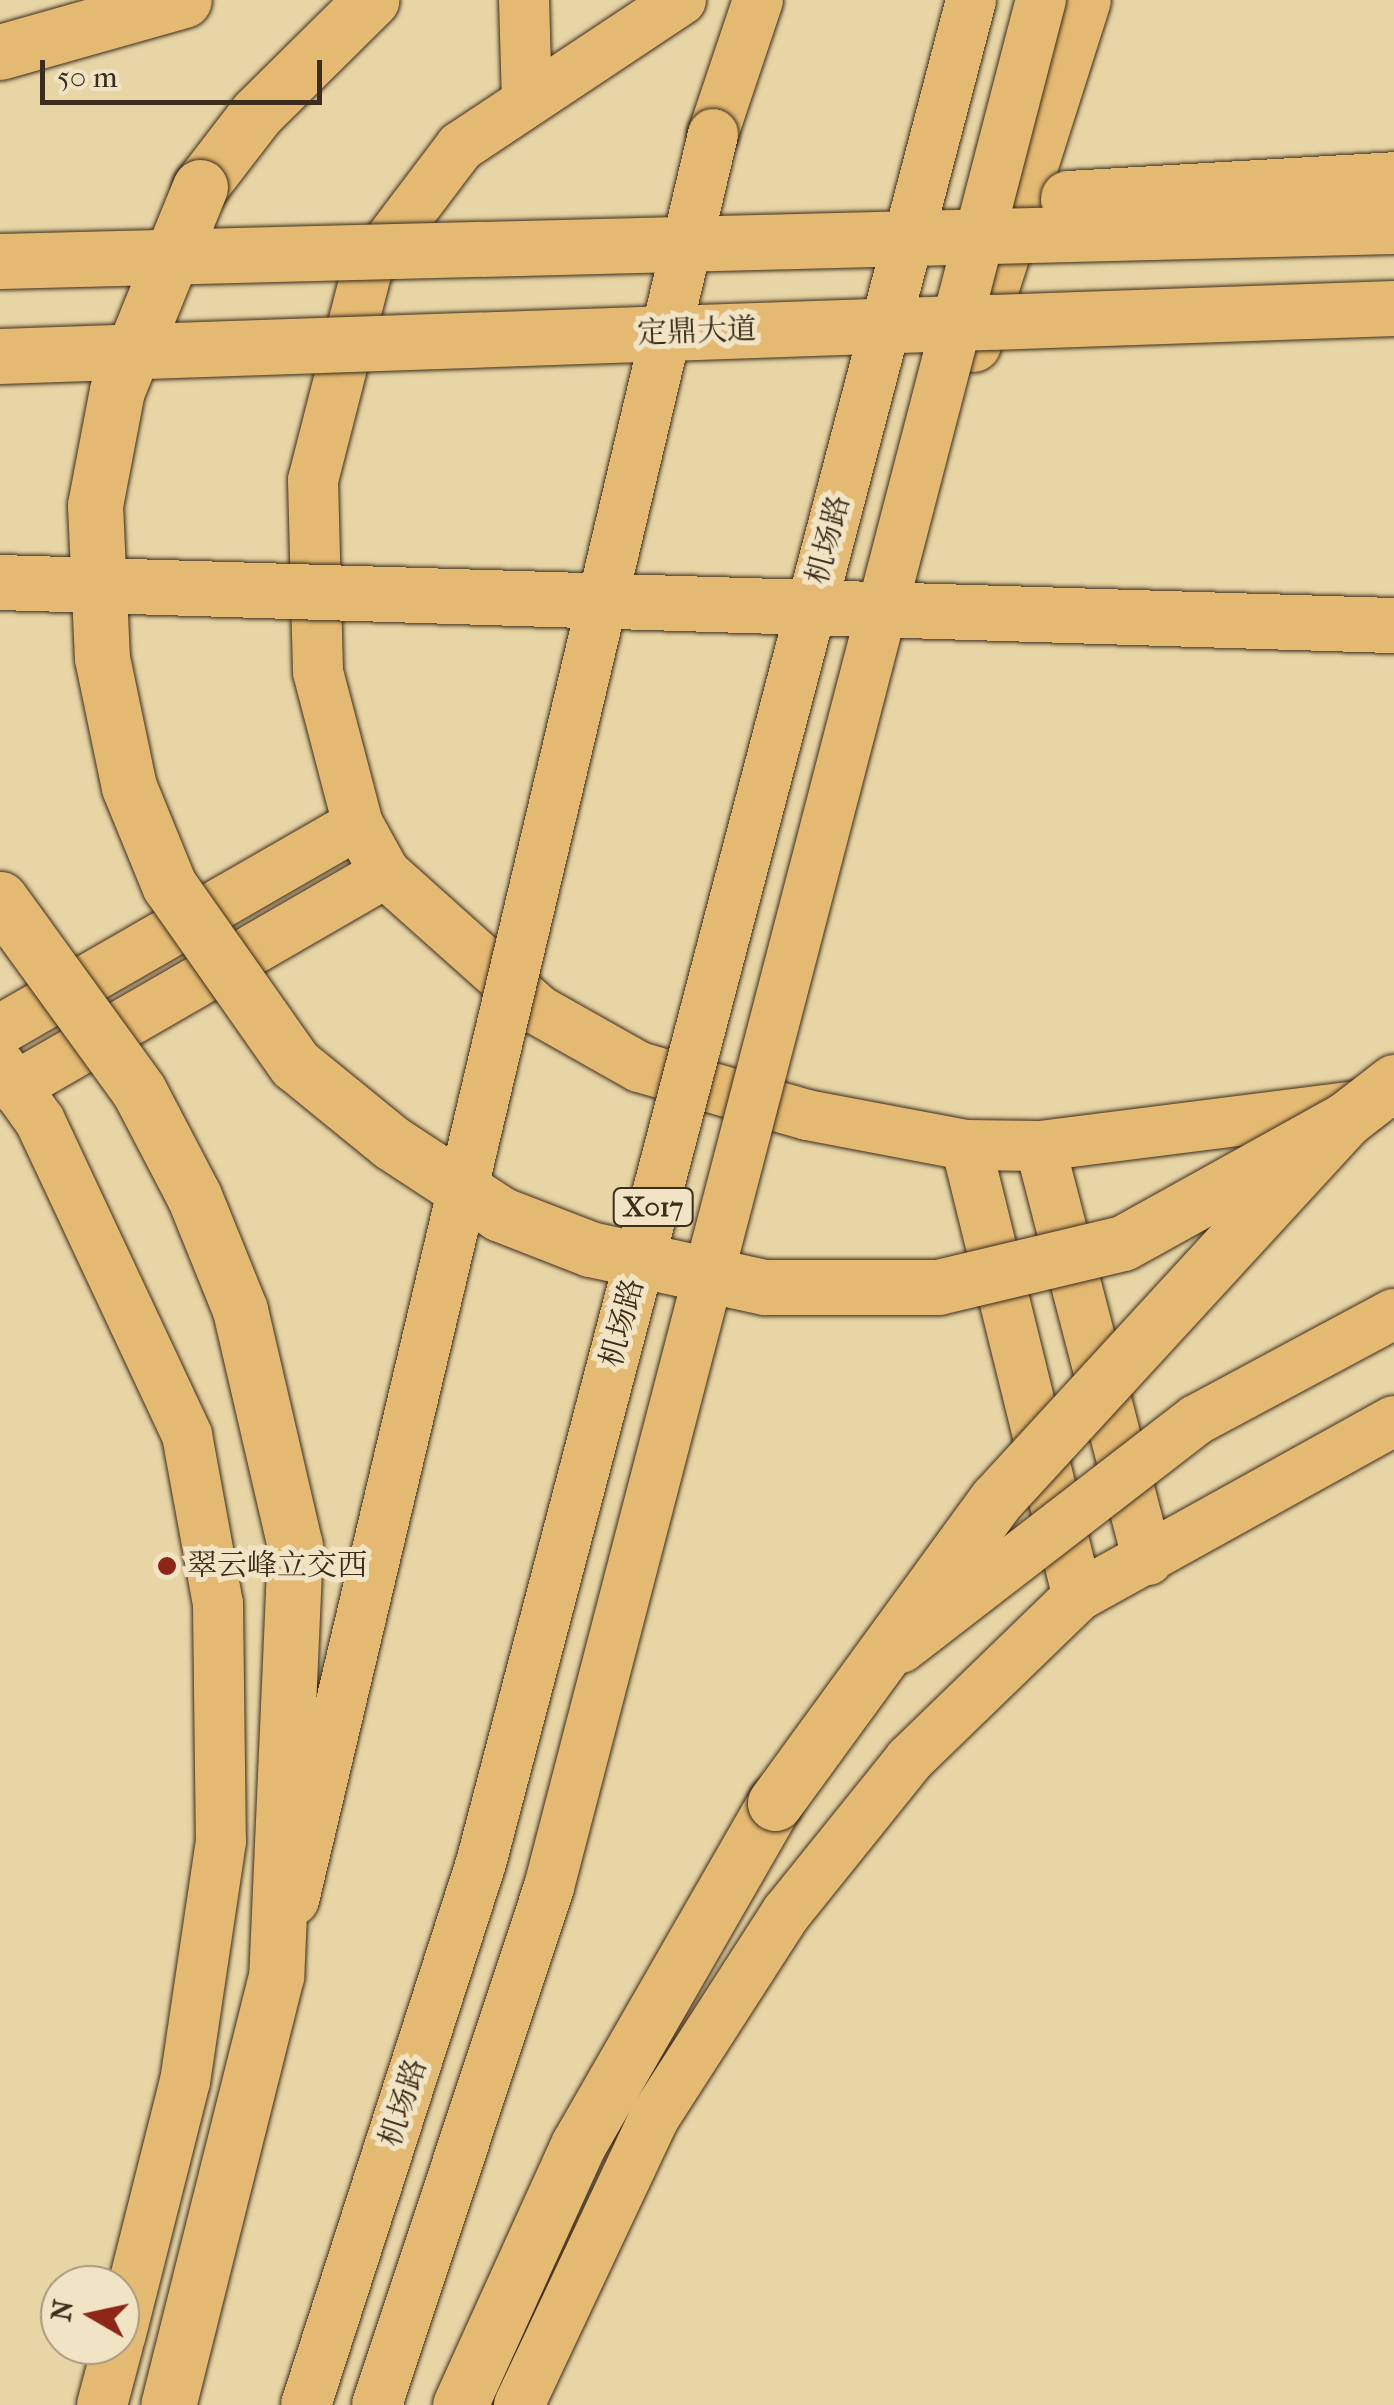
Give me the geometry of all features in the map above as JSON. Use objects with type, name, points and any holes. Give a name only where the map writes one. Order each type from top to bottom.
[{"type":"highway","points":[[0,52],[184,0]]},
{"type":"highway","points":[[372,0],[256,114],[200,187],[117,390],[94,505],[102,658],[129,787],[170,885],[230,983],[295,1064],[500,1214],[590,1248],[765,1287],[938,1287],[1124,1242],[1370,1110]]},
{"type":"highway","points":[[858,704],[1083,0]]},
{"type":"highway","points":[[0,261],[1394,179]]},
{"type":"highway","points":[[79,256],[1394,226]]},
{"type":"highway","name":"定鼎大道","points":[[0,356],[1394,308]]},
{"type":"highway","points":[[0,582],[1394,625]]},
{"type":"highway","points":[[0,899],[108,1043],[194,1196],[240,1310],[275,1444],[295,1546],[276,1976],[168,2405]]},
{"type":"highway","points":[[460,2405],[578,2145],[775,1803],[997,1499],[1394,1082]]},
{"type":"main road","points":[[524,0],[527,100]]},
{"type":"main road","points":[[681,0],[460,147],[368,270],[333,388],[313,480],[318,672],[358,824],[386,873],[538,1010],[639,1068],[966,1145],[1040,1146],[1370,1110]]},
{"type":"main road","points":[[276,1976],[713,134],[758,0]]},
{"type":"main road","name":"机场路","points":[[306,2405],[481,1863],[970,0]]},
{"type":"main road","name":"X017","points":[[378,2405],[549,1886],[1041,0]]},
{"type":"main road","points":[[0,1030],[358,824]]},
{"type":"main road","points":[[138,2265],[185,2082],[221,1841],[218,1604],[188,1435],[98,1236],[6,1077],[386,873]]},
{"type":"main road","points":[[966,1145],[1078,1596]]},
{"type":"main road","points":[[1040,1146],[1148,1560]]},
{"type":"main road","points":[[775,1803],[895,1652],[1028,1545],[1196,1420],[1394,1314]]},
{"type":"main road","points":[[519,2405],[654,2118],[787,1912],[909,1760],[1078,1596],[1394,1421]]},
{"type":"main road","points":[[102,2405],[113,2365]]},
{"type":"place","name":"翠云峰立交西","points":[[167,1566]]}]
